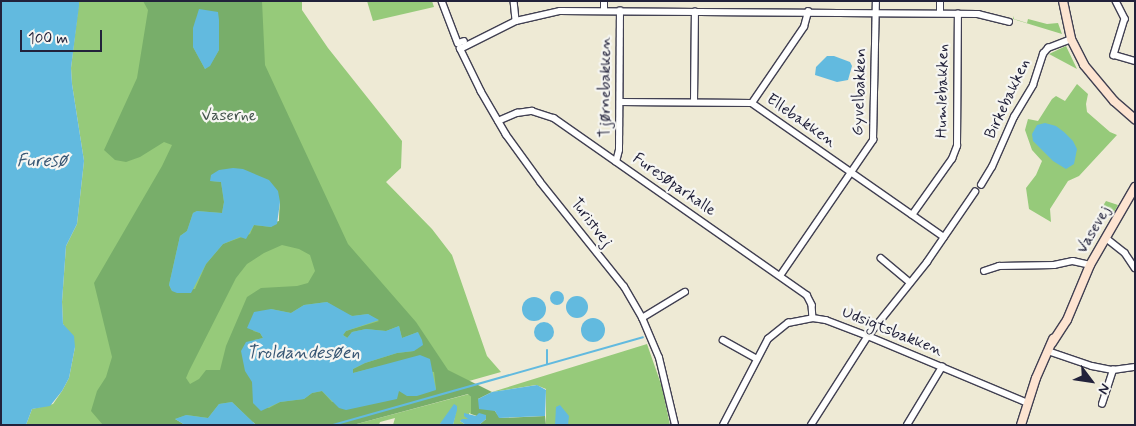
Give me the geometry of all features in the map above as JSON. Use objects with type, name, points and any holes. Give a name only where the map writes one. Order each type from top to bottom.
[{"type":"street","points":[[442,1],[458,43],[464,41]]},
{"type":"street","points":[[514,1],[516,21],[560,11],[620,11],[978,14],[1009,22]]},
{"type":"street","points":[[604,1],[604,11]]},
{"type":"street","name":"Gyvelbakken","points":[[780,276],[870,146],[875,133],[876,1]]},
{"type":"street","points":[[940,1],[940,13]]},
{"type":"street","points":[[1063,1],[1071,38],[1084,64],[1098,84],[1135,119]]},
{"type":"street","points":[[1116,1],[1125,19],[1114,55],[1135,61]]},
{"type":"street","name":"Tjørnebakken","points":[[616,162],[619,150],[620,11]]},
{"type":"street","points":[[694,102],[695,12]]},
{"type":"street","points":[[752,103],[804,27],[808,12]]},
{"type":"street","name":"Humlebakken","points":[[912,215],[952,159],[957,146],[958,14]]},
{"type":"street","name":"Turistvej","points":[[516,21],[460,49],[498,121],[540,182],[624,287],[642,318],[659,358],[675,425]]},
{"type":"street","name":"Birkebakken","points":[[981,184],[992,168],[1014,117],[1033,85],[1043,54],[1048,48],[1071,38]]},
{"type":"street","name":"Ellebakken","points":[[620,102],[752,103],[944,237]]},
{"type":"street","name":"Furesøparkalle","points":[[498,121],[517,113],[532,111],[544,113],[780,276],[806,296],[812,306],[813,318]]},
{"type":"street","name":"Vasevej","points":[[1021,425],[1048,351],[1067,320],[1090,265],[1135,187]]},
{"type":"street","points":[[811,425],[868,336],[944,237],[975,192]]},
{"type":"street","points":[[1106,238],[1125,253],[1135,268]]},
{"type":"street","points":[[881,258],[910,282]]},
{"type":"street","points":[[984,270],[998,266],[1054,265],[1073,261],[1090,265]]},
{"type":"street","points":[[642,318],[685,292]]},
{"type":"street","name":"Udsigtsbakken","points":[[723,425],[768,339],[777,330],[800,319],[813,318],[826,320],[868,336],[1028,404]]},
{"type":"street","points":[[723,340],[757,358]]},
{"type":"street","points":[[1048,351],[1092,366],[1113,370],[1135,367]]},
{"type":"street","points":[[907,425],[942,367]]},
{"type":"street","points":[[1102,404],[1113,370]]},
{"type":"green space","points":[[79,1],[302,1],[302,10],[328,48],[402,141],[401,168],[386,182],[432,229],[452,255],[487,356],[501,372],[437,390],[256,425],[255,422],[175,419],[185,425],[26,425],[32,409],[53,404],[62,391],[69,378],[75,347],[63,324],[62,302],[66,246],[77,224],[84,161],[71,68]],"holes":[[[280,202],[279,221],[180,236]]]},
{"type":"green space","name":"Vaserne","points":[[143,1],[262,1],[265,65],[348,244],[416,322],[448,370],[492,392],[478,399],[495,411],[500,418],[545,416],[546,425],[479,425],[486,419],[471,414],[471,397],[468,394],[353,425],[256,425],[232,402],[219,404],[208,418],[187,415],[175,419],[185,425],[103,425],[91,411],[97,391],[106,377],[112,357],[94,283],[162,166],[172,145],[164,142],[140,157],[126,162],[115,160],[104,150],[137,78],[148,10]],"holes":[[[193,47],[219,50],[210,65],[205,69]],[[268,180],[280,202],[279,221],[271,227],[254,225],[250,234],[223,244],[206,264],[195,289],[172,291],[169,285],[180,236],[187,231],[193,213],[197,211],[222,213],[224,202],[221,182],[211,181]],[[282,245],[299,249],[310,255],[315,271],[308,283],[297,286],[261,288],[247,297],[226,346],[220,370],[206,370],[199,379],[190,384],[186,378],[189,371],[236,278],[247,264],[264,253]],[[327,302],[345,314],[353,316],[368,314],[379,321],[346,331],[343,335],[348,338],[352,332],[366,329],[386,331],[399,326],[402,338],[418,332],[414,351],[397,353],[365,363],[353,369],[353,373],[381,366],[434,372],[436,389],[399,390],[332,402],[322,391],[312,393],[304,399],[280,402],[269,408],[253,403],[254,340],[263,338],[260,333],[253,331],[271,309],[291,313],[304,305]]]},
{"type":"green space","points":[[367,1],[432,1],[434,7],[373,21]]},
{"type":"green space","points":[[1014,16],[1014,19],[1027,23],[1028,19],[1047,24],[1058,23],[1062,34],[1013,19]]},
{"type":"green space","points":[[1066,46],[1077,69],[1049,54]]},
{"type":"green space","points":[[1077,84],[1088,94],[1087,112],[1110,132],[1117,135],[1079,176],[1068,181],[1050,209],[1051,222],[1029,209],[1026,188],[1036,175],[1042,161],[1032,150],[1025,130],[1028,119],[1038,121],[1052,99],[1056,96],[1065,101]]},
{"type":"green space","points":[[1106,201],[1118,205],[1112,216],[1101,209]]},
{"type":"green space","points":[[647,344],[662,387],[670,425],[546,425],[546,389],[536,385],[492,392]]},
{"type":"green space","points":[[469,394],[471,397],[471,414],[469,413],[469,419],[460,421],[466,425],[453,425],[457,406],[439,425],[393,425],[395,418],[380,422],[379,425],[353,425]]},
{"type":"water","name":"Furesø","points":[[1,1],[79,1],[71,68],[84,161],[77,224],[66,246],[62,302],[63,324],[74,336],[75,347],[69,378],[62,391],[50,406],[32,409],[26,425],[1,425]]},
{"type":"water","points":[[199,9],[218,12],[219,20],[219,50],[210,66],[205,69],[193,47],[193,28]]},
{"type":"water","points":[[827,56],[834,56],[850,62],[852,66],[848,80],[837,82],[815,75],[816,67]]},
{"type":"water","points":[[1045,123],[1056,126],[1064,132],[1073,141],[1077,149],[1074,164],[1066,169],[1053,161],[1033,141],[1032,134],[1037,125]]},
{"type":"water","points":[[243,169],[269,180],[278,191],[280,202],[277,224],[271,227],[254,225],[246,239],[240,237],[223,244],[206,264],[191,293],[172,291],[169,285],[180,236],[187,231],[193,213],[197,211],[222,213],[224,202],[221,182],[210,181],[211,175],[219,170]]},
{"type":"water","points":[[557,291],[562,293],[564,298],[562,303],[557,305],[552,303],[550,298],[552,293]]},
{"type":"water","points":[[577,296],[585,299],[588,307],[585,315],[577,318],[569,315],[566,307],[569,299]]},
{"type":"water","points":[[534,297],[543,300],[546,309],[543,318],[534,321],[525,318],[522,309],[525,300]]},
{"type":"water","name":"Troldandesøen","points":[[327,302],[352,316],[368,314],[379,320],[346,331],[343,335],[347,338],[352,332],[366,329],[386,331],[399,326],[402,338],[418,332],[422,340],[423,345],[414,351],[397,353],[365,363],[353,369],[353,373],[420,355],[430,359],[436,390],[417,396],[407,396],[399,391],[397,399],[346,410],[339,408],[322,391],[312,393],[304,399],[280,402],[261,411],[253,403],[252,382],[245,371],[241,351],[246,342],[263,338],[260,333],[247,328],[254,312],[271,309],[291,313],[304,305]]},
{"type":"water","points":[[593,318],[601,322],[605,330],[601,338],[593,342],[585,338],[581,330],[585,322]]},
{"type":"water","points":[[544,322],[551,325],[554,332],[551,339],[544,342],[537,339],[534,332],[537,325]]},
{"type":"water","points":[[537,385],[546,390],[545,416],[499,418],[495,411],[479,409],[478,399],[492,392]]},
{"type":"water","points":[[232,402],[256,425],[185,425],[175,419],[186,415],[208,418],[219,404]]},
{"type":"water","points":[[454,404],[457,406],[457,410],[453,425],[439,425]]},
{"type":"water","points":[[560,405],[569,416],[568,425],[555,425],[556,407]]},
{"type":"water","points":[[464,413],[476,416],[479,413],[486,415],[486,419],[479,425],[466,425],[460,421],[468,419],[464,416]]},
{"type":"waterway","points":[[333,425],[643,337]]},
{"type":"waterway","points":[[547,350],[547,364]]}]
